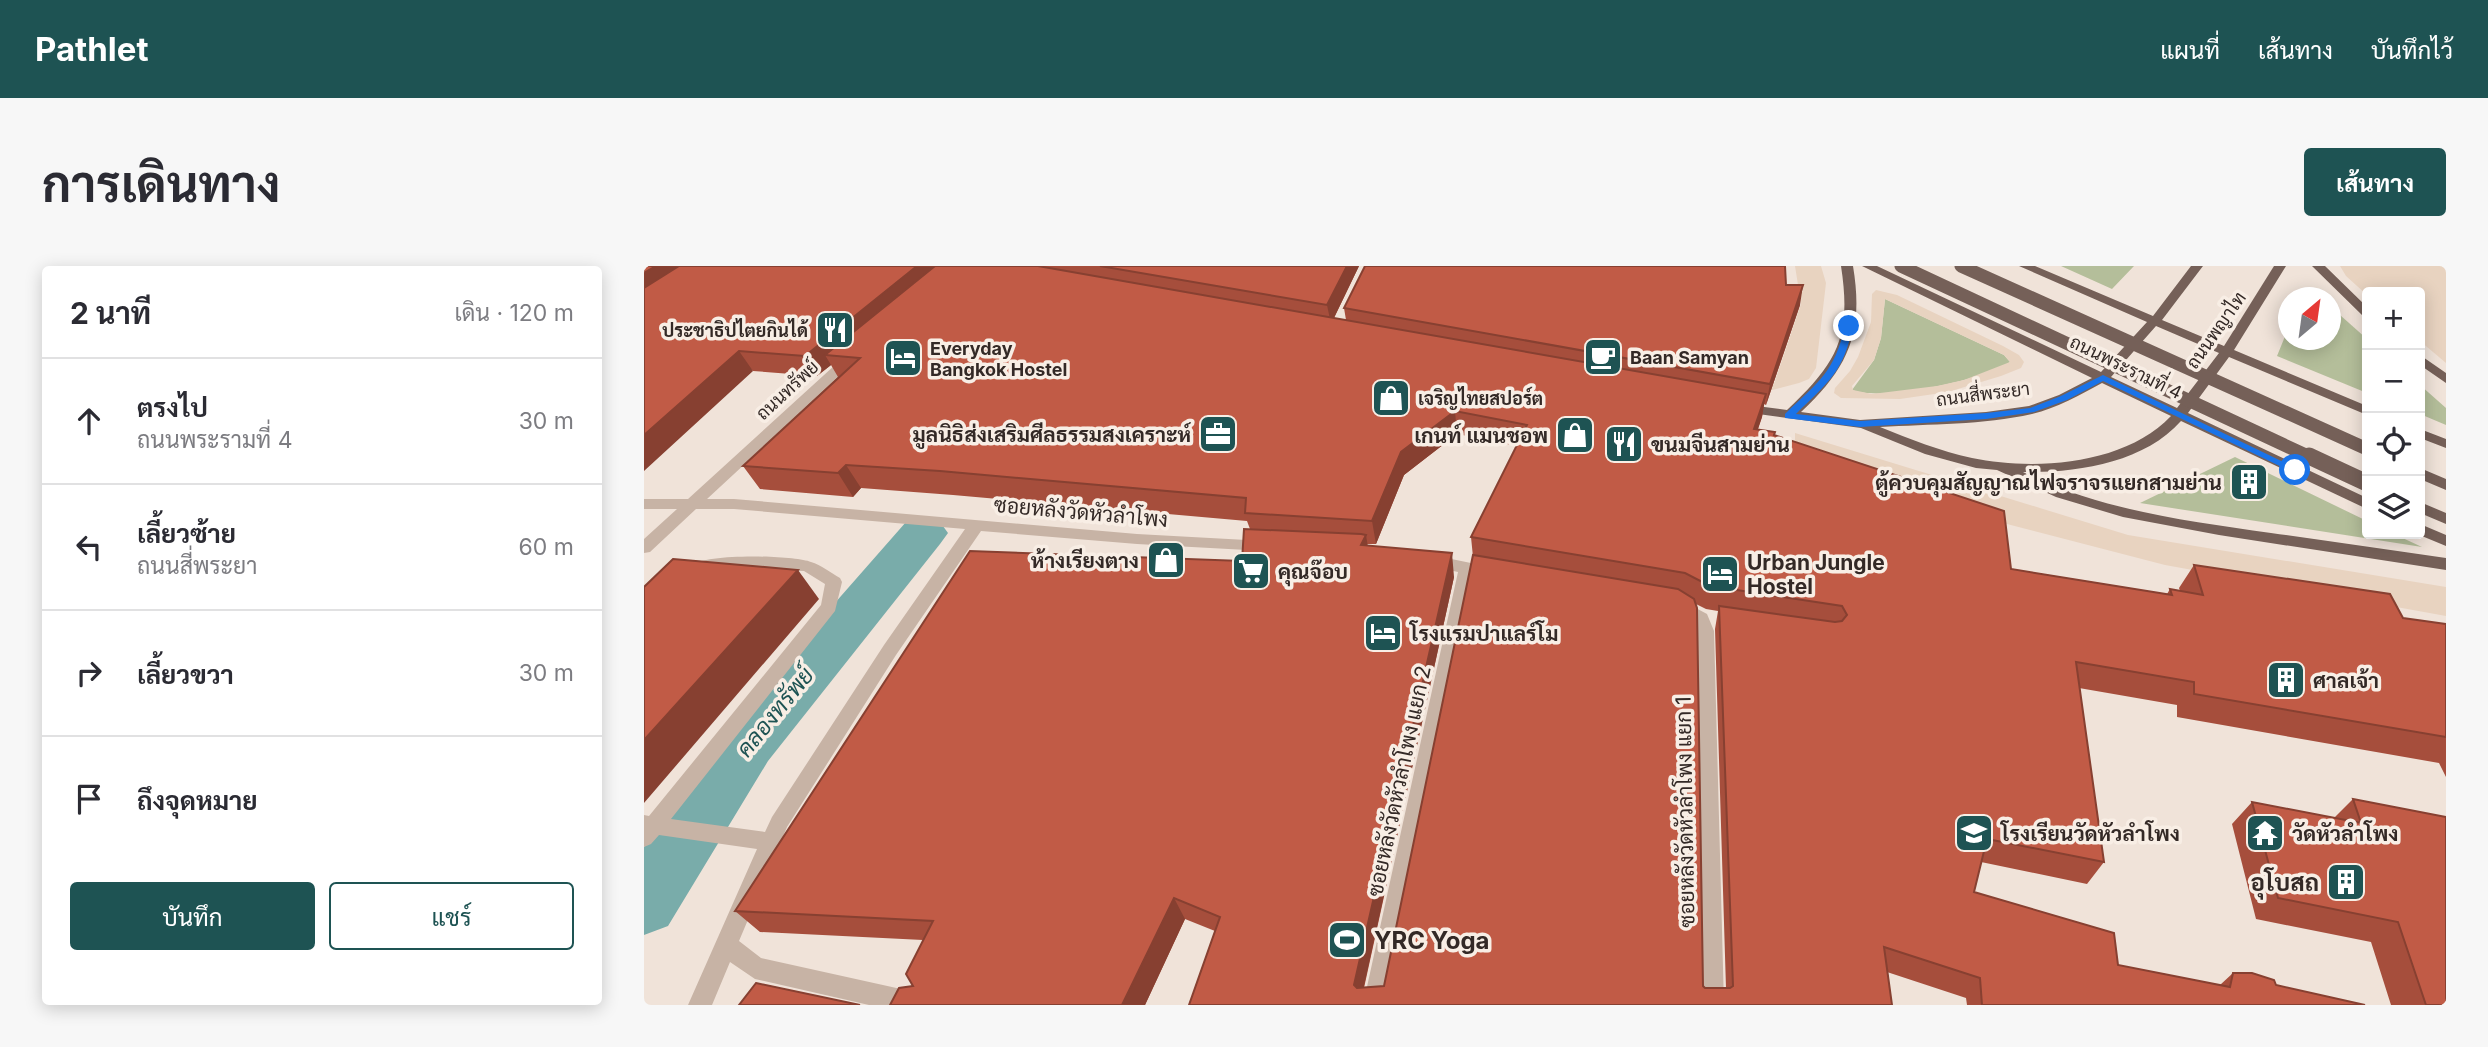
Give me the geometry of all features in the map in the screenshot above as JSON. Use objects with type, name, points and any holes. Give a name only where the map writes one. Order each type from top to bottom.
[{"type":"main road","points":[[1789,416],[1828,377],[1842,356],[1849,326],[1851,281],[1847,266]]},
{"type":"main road","name":"ถนนพระรามที่ 4","points":[[1868,266],[2362,502]]},
{"type":"main road","name":"ถนนพระรามที่ 4","points":[[1901,266],[2362,481]]},
{"type":"main road","name":"ถนนพระรามที่ 4","points":[[1961,266],[2362,447]]},
{"type":"main road","points":[[2025,266],[2362,409]]},
{"type":"main road","points":[[2103,377],[2154,321],[2197,266]]},
{"type":"main road","name":"ถนนพญาไท","points":[[2179,414],[2243,330],[2280,266]]},
{"type":"main road","points":[[2318,266],[2362,308]]},
{"type":"main road","points":[[2425,363],[2446,379]]},
{"type":"main road","name":"ถนนสี่พระยา","points":[[1721,405],[1860,424],[1986,416],[2031,410],[2064,398],[2103,377]]},
{"type":"main road","name":"ถนนสี่พระยา","points":[[1860,424],[1954,459],[1998,465],[2053,466],[2103,460],[2129,452],[2150,440],[2179,414]]},
{"type":"main road","points":[[2425,435],[2446,444]]},
{"type":"main road","points":[[1998,465],[2034,485],[2076,500],[2136,516],[2446,564]]},
{"type":"main road","points":[[2425,475],[2446,485]]},
{"type":"main road","points":[[2425,509],[2446,519]]},
{"type":"main road","points":[[2425,531],[2446,541]]},
{"type":"street","name":"ถนนทรัพย์","points":[[644,548],[866,345]]},
{"type":"street","name":"ซอยหลังวัดหัวลำโพง","points":[[644,505],[734,504],[1137,539],[1276,547]]},
{"type":"street","points":[[700,1005],[779,823],[890,650],[976,524]]},
{"type":"street","points":[[1411,558],[1467,566],[1518,578]]},
{"type":"street","points":[[651,829],[829,607],[834,582],[807,566],[735,562],[700,566],[689,574]]},
{"type":"street","name":"ซอยหลังวัดหัวลำโพง แยก 2","points":[[1375,1005],[1467,566]]},
{"type":"street","points":[[1658,601],[1681,605],[1701,618],[1726,622]]},
{"type":"street","name":"ซอยหลังวัดหัวลำโพง แยก 1","points":[[1701,618],[1704,631],[1712,1005]]},
{"type":"street","points":[[651,829],[727,835],[772,842]]},
{"type":"street","points":[[727,945],[755,968],[919,1005]]},
{"type":"green space","points":[[2061,266],[2134,266],[2112,289]]},
{"type":"green space","points":[[1885,299],[2004,355],[2010,362],[1979,376],[1932,387],[1885,393],[1852,390],[1874,360],[1881,338]]},
{"type":"green space","points":[[2341,316],[2362,335],[2362,391],[2277,356],[2279,350],[2341,350]]},
{"type":"green space","points":[[2425,389],[2446,408],[2446,425],[2425,416]]},
{"type":"green space","points":[[2235,457],[2362,519],[2362,538],[2140,503]]},
{"type":"green space","points":[[2371,539],[2405,539],[2422,547]]},
{"type":"shaded area","points":[[1795,266],[1821,266],[1826,283],[1816,368],[1809,379],[1749,396],[1759,383],[1774,384],[1801,304]]},
{"type":"shaded area","points":[[2340,266],[2446,266],[2446,363],[2425,345],[2425,287],[2362,287],[2362,290],[2346,276]]},
{"type":"shaded area","points":[[1876,290],[1897,295],[2003,346],[2019,355],[2024,362],[2021,368],[2001,376],[1948,392],[1900,399],[1841,398],[1834,393],[1835,388],[1858,357],[1871,322],[1872,294]],"holes":[[[1885,299],[2004,355],[2010,362],[1964,380],[1937,386],[1872,394],[1853,390],[1852,386],[1874,360],[1881,338]]]},
{"type":"shaded area","points":[[1795,433],[2128,535],[2446,587],[2446,616],[2165,565],[2003,523],[1795,445]]},
{"type":"building","points":[[644,266],[656,266],[644,273]]},
{"type":"building","points":[[679,266],[917,266],[805,356],[739,351],[644,435],[644,288]]},
{"type":"building","points":[[935,266],[1038,266],[1766,394],[1754,429],[1775,432],[1774,435],[2004,511],[2011,569],[2172,595],[2170,589],[2203,595],[2194,565],[2390,594],[2403,618],[2446,624],[2446,737],[2194,694],[2194,682],[2076,662],[2104,862],[1987,839],[1974,892],[2114,933],[2118,965],[2230,987],[2233,973],[2252,973],[2274,980],[2276,985],[2365,1005],[1982,1005],[1980,978],[1884,947],[1892,1005],[1189,1005],[1220,917],[1174,898],[1122,1005],[890,1005],[899,988],[913,986],[906,974],[933,921],[735,911],[970,551],[1242,561],[1244,529],[1361,534],[1366,535],[1361,545],[1452,553],[1354,985],[1357,988],[1384,986],[1473,555],[1678,589],[1694,599],[1697,608],[1705,988],[1733,986],[1719,606],[1835,622],[1842,621],[1847,615],[1842,606],[1710,586],[1685,573],[1471,537],[1527,425],[1455,411],[1401,452],[1372,521],[1245,513],[1246,498],[940,471],[846,465],[838,473],[743,466],[860,358],[825,355]]},
{"type":"building","points":[[1100,266],[1347,266],[1327,305]]},
{"type":"building","points":[[1365,266],[1785,266],[1786,285],[1803,285],[1770,384],[1344,308]]},
{"type":"building","points":[[673,559],[798,570],[644,740],[644,587]]},
{"type":"building","name":"อุโบสถ","points":[[2353,799],[2446,817],[2446,1005],[2426,1005],[2398,922],[2278,898],[2252,802],[2361,823]]},
{"type":"building","points":[[756,983],[860,1005],[739,1005]]},
{"type":"waterway","name":"คลองทรัพย์","points":[[644,904],[747,744],[923,533]]},
{"type":"place","name":"ประชาธิปไตยกินได้","points":[[835,330]]},
{"type":"place","name":"Baan Samyan","points":[[1603,357]]},
{"type":"place","name":"Everyday Bangkok Hostel","points":[[903,358]]},
{"type":"place","name":"เจริญไทยสปอร์ต","points":[[1391,398]]},
{"type":"place","name":"มูลนิธิส่งเสริมศีลธรรมสงเคราะห์","points":[[1218,434]]},
{"type":"place","name":"เกนท์ แมนชอพ","points":[[1575,435]]},
{"type":"place","name":"ขนมจีนสามย่าน","points":[[1624,444]]},
{"type":"place","name":"ตู้ควบคุมสัญญาณไฟจราจรแยกสามย่าน","points":[[2249,482]]},
{"type":"place","name":"ห้างเรียงตาง","points":[[1166,560]]},
{"type":"place","name":"คุณจ๊อบ","points":[[1251,571]]},
{"type":"place","name":"Urban Jungle Hostel","points":[[1720,574]]},
{"type":"place","name":"โรงแรมปาแลร์โม","points":[[1383,633]]},
{"type":"place","name":"ศาลเจ้า","points":[[2286,680]]},
{"type":"place","name":"โรงเรียนวัดหัวลำโพง","points":[[1974,833]]},
{"type":"place","name":"วัดหัวลำโพง","points":[[2265,833]]},
{"type":"place","name":"อุโบสถ","points":[[2346,882]]},
{"type":"place","name":"YRC Yoga","points":[[1347,940]]},
{"type":"route","points":[[1849,326],[1842,356],[1828,377],[1789,416],[1860,424],[1986,416],[2031,410],[2064,398],[2103,377],[2295,470]]}]
